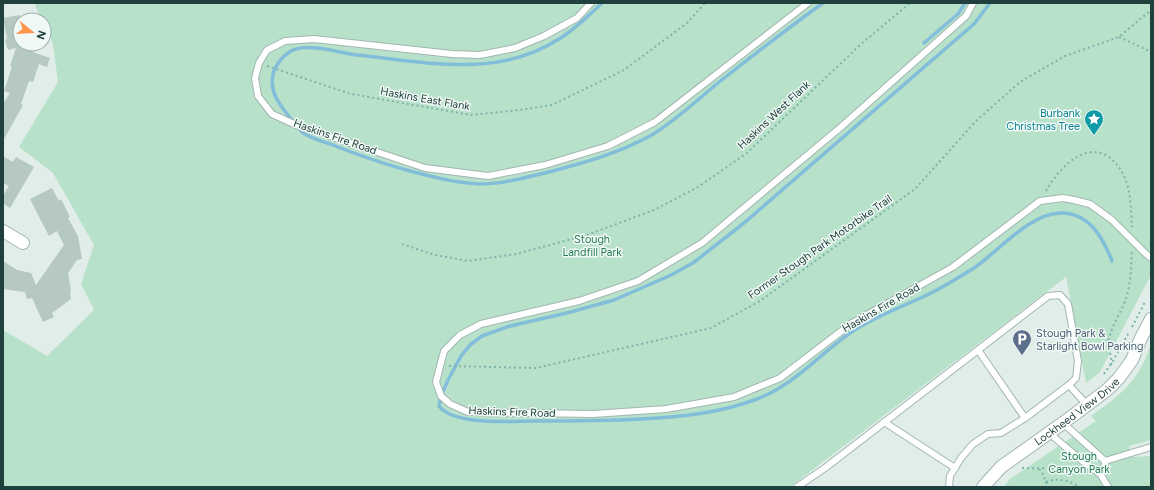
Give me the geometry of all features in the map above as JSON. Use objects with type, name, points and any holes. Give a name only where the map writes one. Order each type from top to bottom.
[{"type":"street","points":[[3,231],[23,243]]},
{"type":"street","name":"Lockheed View Drive","points":[[983,487],[1001,467],[1107,390],[1119,378],[1132,360],[1151,319]]},
{"type":"lane","name":"Haskins Fire Road","points":[[591,3],[577,18],[544,36],[515,48],[480,55],[452,54],[314,39],[285,41],[267,50],[259,63],[255,78],[258,96],[272,114],[296,125],[425,168],[488,176],[545,165],[608,146],[655,122],[808,3]]},
{"type":"lane","name":"Haskins Fire Road","points":[[973,3],[966,16],[841,127],[702,243],[638,281],[579,301],[481,324],[460,335],[444,351],[439,366],[436,382],[441,396],[450,404],[468,412],[593,414],[666,409],[734,397],[780,378],[852,323],[953,267],[1040,201],[1063,198],[1090,204],[1112,220],[1151,258]]},
{"type":"lane","points":[[798,487],[1048,296],[1060,295],[1068,304],[1078,361],[1076,378],[1025,418],[1001,433],[988,434],[973,444],[961,458],[950,476],[949,487]]},
{"type":"lane","points":[[978,350],[1025,418]]},
{"type":"lane","points":[[1069,385],[1087,405]]},
{"type":"lane","points":[[884,422],[955,468]]},
{"type":"lane","points":[[1063,423],[1105,461]]},
{"type":"lane","points":[[1049,433],[1101,475],[1108,487]]},
{"type":"lane","points":[[1105,461],[1151,447]]},
{"type":"lane","points":[[1095,470],[1101,470],[1105,466],[1105,461]]},
{"type":"path","name":"Haskins East Flank","points":[[259,63],[351,94],[471,115],[519,110],[552,105],[624,70],[687,23],[705,3]]},
{"type":"path","name":"Haskins West Flank","points":[[402,244],[435,255],[468,261],[516,254],[580,237],[654,210],[698,187],[747,153],[860,45],[910,3]]},
{"type":"path","name":"Former Stough Park Motorbike Trail","points":[[439,366],[536,368],[711,328],[760,302],[915,189],[976,121],[1020,82],[1065,56],[1119,37],[1151,10]]},
{"type":"path","points":[[1119,37],[1147,50],[1151,50]]},
{"type":"path","points":[[1104,374],[1124,344],[1145,302]]},
{"type":"path","points":[[1110,336],[1107,346],[1112,359],[1111,365]]},
{"type":"path","points":[[1020,468],[1065,468],[1080,471]]},
{"type":"path","points":[[1039,469],[1042,472],[1048,487]]},
{"type":"path","points":[[1046,482],[1051,480],[1065,480],[1080,487]]},
{"type":"green space","name":"Stough Landfill Park","points":[[34,3],[1151,3],[1151,275],[1100,372],[1086,383],[1066,277],[790,487],[3,487],[3,330],[47,356],[94,310],[81,284],[94,245],[53,173],[19,147],[58,82],[52,42],[52,12],[38,12]]},
{"type":"green space","name":"Stough Canyon Park","points":[[1151,345],[1151,440],[1129,446],[1132,457],[1151,456],[1151,487],[1004,487],[1010,479],[1096,421],[1091,416],[1118,396],[1135,378]]},
{"type":"building","points":[[12,16],[12,49],[8,50],[5,40],[7,39],[3,18]]},
{"type":"building","points":[[15,52],[33,52],[50,58],[47,67],[39,64],[33,82],[29,81],[21,104],[23,105],[3,141],[3,104],[10,93],[4,91],[12,67],[10,66]]},
{"type":"building","points":[[3,156],[13,162],[16,157],[34,167],[10,208],[3,203],[3,196],[9,186],[3,183]]},
{"type":"building","points":[[52,188],[59,201],[61,199],[70,217],[68,218],[78,236],[82,259],[77,260],[68,273],[71,299],[52,313],[54,317],[43,322],[32,298],[27,299],[25,292],[3,289],[3,261],[17,270],[31,273],[36,285],[64,245],[57,231],[49,236],[30,199]]},
{"type":"waterway","points":[[602,3],[559,39],[535,51],[511,59],[486,63],[460,65],[434,64],[357,55],[318,48],[302,48],[292,50],[285,55],[274,70],[272,81],[274,93],[279,104],[299,129],[303,133],[315,139],[361,156],[410,171],[436,177],[480,184],[504,182],[585,162],[625,148],[650,136],[676,118],[718,83],[823,3]]},
{"type":"waterway","points":[[924,43],[958,14],[965,3]]},
{"type":"waterway","points":[[990,3],[974,24],[744,223],[693,263],[669,276],[614,300],[567,313],[510,326],[482,336],[470,345],[461,356],[448,380],[441,396],[439,406],[446,412],[457,417],[470,420],[498,422],[628,420],[700,414],[729,408],[757,399],[783,386],[853,331],[931,293],[956,279],[984,261],[1026,226],[1048,215],[1060,213],[1070,214],[1087,222],[1099,235],[1112,261]]},
{"type":"place","name":"Burbank Christmas Tree","points":[[1094,136]]},
{"type":"place","name":"Stough Park & Starlight Bowl Parking","points":[[1022,356]]}]
